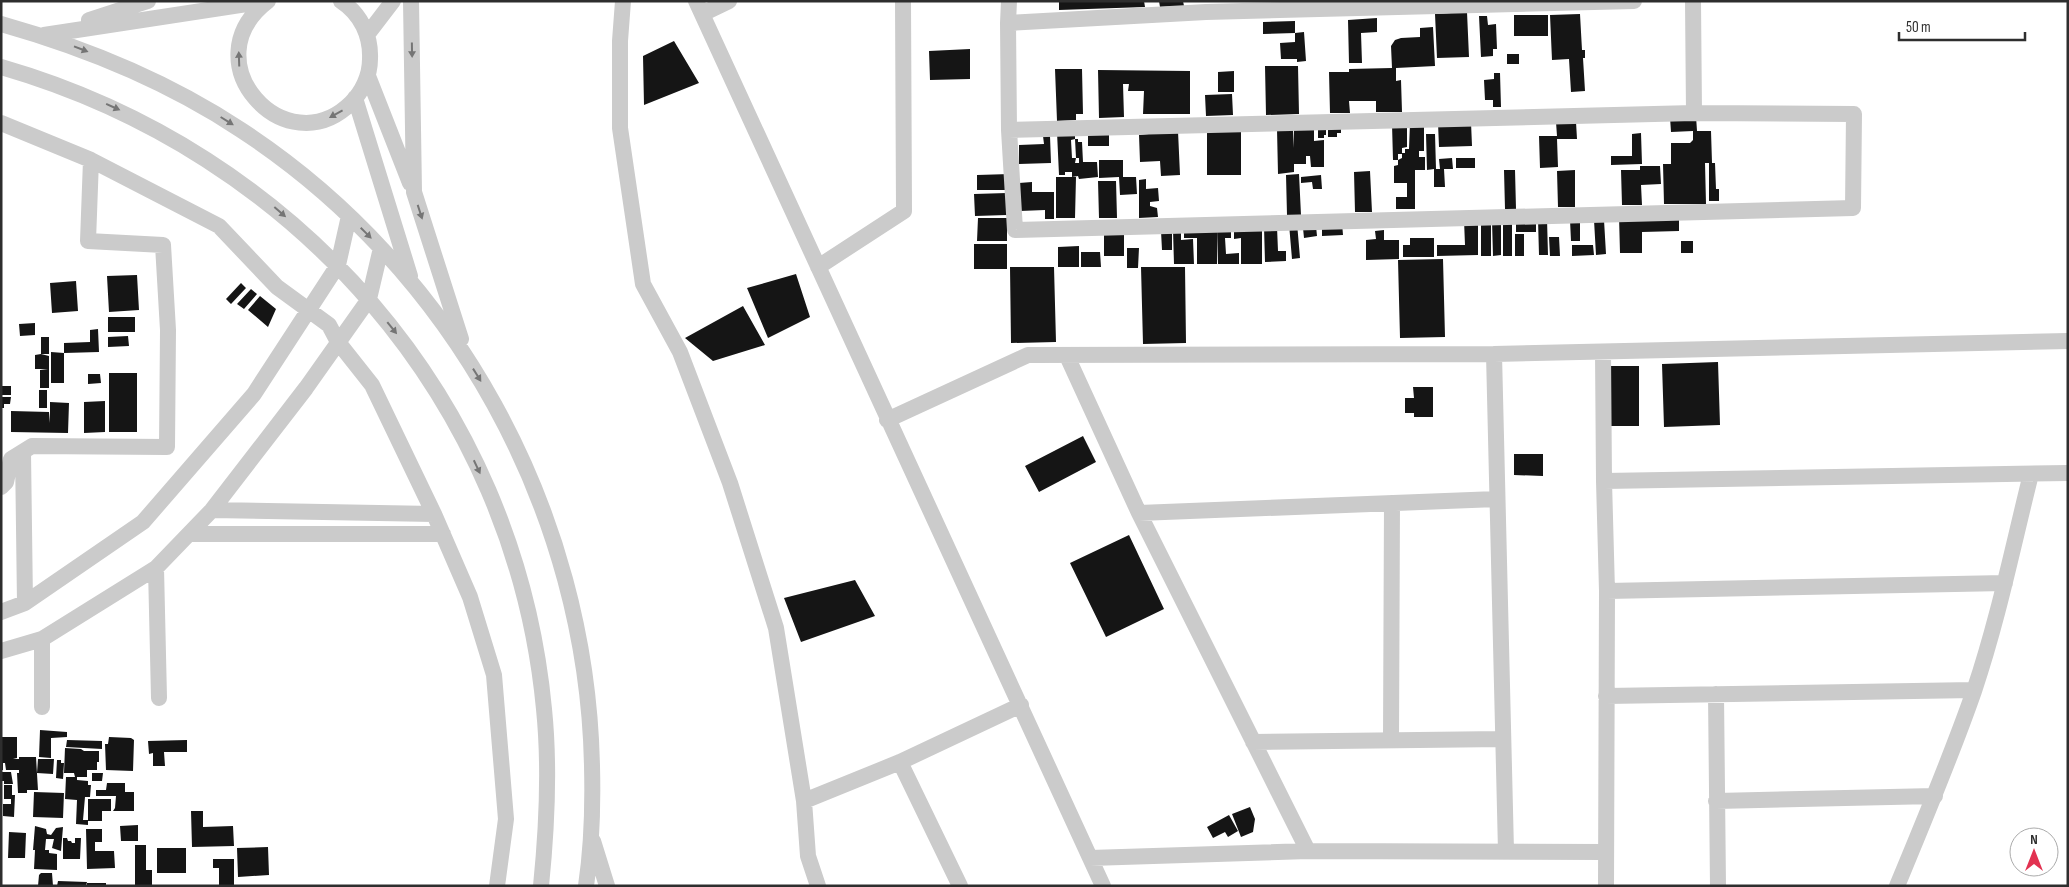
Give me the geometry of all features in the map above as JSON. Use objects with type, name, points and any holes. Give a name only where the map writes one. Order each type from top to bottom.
[{"type":"street","points":[[41,35],[148,1]]},
{"type":"street","points":[[41,35],[267,1]]},
{"type":"street","points":[[267,1],[249,20],[239,43],[239,69],[243,82],[257,103],[277,117],[313,122],[337,114],[356,98],[368,76],[370,49],[367,36],[362,23],[354,12],[341,1]]},
{"type":"street","points":[[367,36],[393,1]]},
{"type":"street","points":[[412,1],[414,192]]},
{"type":"street","points":[[623,1],[620,41],[620,128],[643,284],[680,352],[730,483],[776,628],[804,801],[808,856],[818,886]]},
{"type":"street","points":[[729,1],[699,8],[1103,886]]},
{"type":"street","points":[[818,267],[904,211],[903,1]]},
{"type":"street","points":[[1009,1],[1009,130],[1015,230],[1853,208],[1854,114],[1694,113],[1009,130]]},
{"type":"street","points":[[1008,24],[1206,7],[1634,1]]},
{"type":"street","points":[[1693,1],[1694,113]]},
{"type":"street","points":[[1,24],[41,35],[121,65],[203,106],[279,157],[349,216],[381,248],[412,283],[466,356],[512,436],[544,511],[561,563],[580,643],[588,697],[592,779],[591,834],[586,886]]},
{"type":"street","points":[[1,67],[67,88],[117,109],[197,152],[271,204],[338,266],[368,299],[423,371],[469,449],[504,532],[518,575],[539,663],[546,735],[548,798],[541,886]]},
{"type":"street","points":[[368,76],[414,192],[466,356]]},
{"type":"street","points":[[356,98],[412,283]]},
{"type":"street","points":[[1,123],[91,160],[219,226],[277,288],[329,325],[338,342],[372,384],[434,514],[470,597],[494,675],[506,819],[498,886]]},
{"type":"street","points":[[1,488],[6,482],[12,459],[32,446],[168,447],[168,330],[163,245],[88,241],[91,160]]},
{"type":"street","points":[[1,612],[25,603],[144,522],[254,394],[338,266],[349,216]]},
{"type":"street","points":[[1,651],[42,639],[156,568],[190,534],[212,510],[306,388],[368,299],[381,248]]},
{"type":"street","points":[[887,420],[1028,355],[1494,354],[2068,341]]},
{"type":"street","points":[[1603,352],[1607,591],[1606,886]]},
{"type":"street","points":[[1494,354],[1506,851]]},
{"type":"street","points":[[1067,356],[1139,513],[1308,852]]},
{"type":"street","points":[[23,452],[25,603]]},
{"type":"street","points":[[1604,481],[2068,473]]},
{"type":"street","points":[[1896,886],[1934,796],[1974,690],[2004,583],[2031,474]]},
{"type":"street","points":[[1139,513],[1497,499]]},
{"type":"street","points":[[1391,740],[1392,503]]},
{"type":"street","points":[[212,510],[434,514]]},
{"type":"street","points":[[190,534],[443,534]]},
{"type":"street","points":[[156,568],[159,698]]},
{"type":"street","points":[[1607,591],[2004,583]]},
{"type":"street","points":[[42,639],[42,706]]},
{"type":"street","points":[[1606,696],[1974,690]]},
{"type":"street","points":[[1716,694],[1718,886]]},
{"type":"street","points":[[804,801],[900,762],[1021,705]]},
{"type":"street","points":[[1253,742],[1503,739]]},
{"type":"street","points":[[900,762],[960,886]]},
{"type":"street","points":[[1716,801],[1934,796]]},
{"type":"street","points":[[591,834],[608,886]]},
{"type":"street","points":[[1090,858],[1308,852],[1606,852]]},
{"type":"building","points":[[1059,1],[1144,1],[1145,7],[1059,10]]},
{"type":"building","points":[[1159,1],[1183,1],[1184,6],[1160,7]]},
{"type":"building","points":[[1467,12],[1469,57],[1437,58],[1435,14]]},
{"type":"building","points":[[1580,14],[1582,50],[1585,50],[1585,58],[1583,58],[1585,91],[1571,92],[1569,59],[1552,60],[1550,15]]},
{"type":"building","points":[[1514,15],[1548,15],[1548,36],[1514,36]]},
{"type":"building","points":[[1479,16],[1487,16],[1488,25],[1496,24],[1497,49],[1493,49],[1493,56],[1481,57]]},
{"type":"building","points":[[1377,18],[1377,32],[1361,33],[1362,63],[1349,63],[1348,20]]},
{"type":"building","points":[[1295,21],[1295,33],[1263,34],[1263,22]]},
{"type":"building","points":[[1433,27],[1435,66],[1396,68],[1396,81],[1401,80],[1402,112],[1376,112],[1376,101],[1349,101],[1350,113],[1330,113],[1329,72],[1349,72],[1349,69],[1392,68],[1391,46],[1395,40],[1420,37],[1420,28]]},
{"type":"building","points":[[1304,32],[1306,61],[1297,62],[1297,59],[1281,59],[1280,43],[1295,42],[1295,33]]},
{"type":"building","points":[[674,41],[699,83],[644,105],[643,56]]},
{"type":"building","points":[[970,49],[970,79],[930,80],[929,51]]},
{"type":"building","points":[[1507,54],[1519,54],[1519,64],[1507,64]]},
{"type":"building","points":[[1265,66],[1298,66],[1299,114],[1266,115]]},
{"type":"building","points":[[1055,69],[1082,69],[1083,114],[1076,114],[1076,120],[1057,121]]},
{"type":"building","points":[[1098,70],[1190,71],[1190,114],[1143,114],[1144,91],[1128,91],[1129,84],[1123,84],[1124,117],[1099,118]]},
{"type":"building","points":[[1234,71],[1234,92],[1218,92],[1218,72]]},
{"type":"building","points":[[1494,73],[1500,73],[1501,107],[1493,107],[1493,100],[1485,100],[1484,80],[1494,79]]},
{"type":"building","points":[[1232,94],[1233,115],[1206,116],[1205,95]]},
{"type":"building","points":[[1696,116],[1697,131],[1711,131],[1712,163],[1715,163],[1716,189],[1719,189],[1719,201],[1709,201],[1709,163],[1705,163],[1706,204],[1664,204],[1663,164],[1671,164],[1671,143],[1690,143],[1693,140],[1693,131],[1671,132],[1670,117]]},
{"type":"building","points":[[1471,122],[1472,146],[1439,147],[1438,123]]},
{"type":"building","points":[[1556,122],[1576,122],[1577,139],[1557,139],[1558,167],[1540,168],[1539,136],[1557,136]]},
{"type":"building","points":[[1410,123],[1424,124],[1424,151],[1419,151],[1419,157],[1425,157],[1425,170],[1415,170],[1415,209],[1396,209],[1396,197],[1407,197],[1407,183],[1394,183],[1394,166],[1398,165],[1398,160],[1402,158],[1402,153],[1405,153],[1405,149],[1409,149]]},
{"type":"building","points":[[1392,124],[1407,124],[1407,147],[1402,148],[1402,154],[1398,154],[1398,160],[1393,160]]},
{"type":"building","points":[[1318,126],[1326,126],[1324,138],[1318,138]]},
{"type":"building","points":[[1328,127],[1341,127],[1341,133],[1337,133],[1337,137],[1328,137]]},
{"type":"building","points":[[1277,129],[1293,129],[1293,148],[1294,130],[1314,129],[1314,141],[1324,140],[1324,167],[1311,167],[1310,156],[1306,156],[1306,164],[1294,164],[1294,172],[1278,174]]},
{"type":"building","points":[[1178,131],[1180,175],[1161,176],[1160,161],[1140,162],[1139,135]]},
{"type":"building","points":[[1207,131],[1241,131],[1241,175],[1207,175]]},
{"type":"building","points":[[1057,132],[1075,132],[1075,139],[1078,139],[1078,142],[1082,142],[1083,162],[1097,162],[1098,177],[1079,179],[1078,176],[1072,177],[1072,172],[1065,172],[1065,175],[1059,175]],"holes":[[[1075,139],[1076,158],[1072,158],[1071,140]],[[1076,158],[1079,158],[1079,163],[1075,163]]]},
{"type":"building","points":[[1088,133],[1109,133],[1109,146],[1088,146]]},
{"type":"building","points":[[1641,133],[1642,164],[1611,165],[1611,156],[1632,156],[1632,134]]},
{"type":"building","points":[[1426,134],[1435,134],[1436,169],[1440,169],[1439,159],[1452,158],[1453,169],[1444,169],[1445,187],[1434,187],[1434,169],[1427,170]]},
{"type":"building","points":[[1043,136],[1050,136],[1051,163],[1019,164],[1019,145],[1044,144]]},
{"type":"building","points":[[1456,158],[1475,158],[1475,168],[1456,168]]},
{"type":"building","points":[[1099,160],[1123,160],[1123,177],[1136,177],[1137,194],[1120,195],[1119,177],[1099,178]]},
{"type":"building","points":[[1640,166],[1660,166],[1661,184],[1641,185],[1642,205],[1622,205],[1621,170],[1640,170]]},
{"type":"building","points":[[1504,170],[1515,170],[1516,209],[1505,209]]},
{"type":"building","points":[[1575,170],[1575,207],[1558,207],[1557,171]]},
{"type":"building","points":[[1370,171],[1372,212],[1355,212],[1354,172]]},
{"type":"building","points":[[1010,174],[1010,190],[977,190],[977,175]]},
{"type":"building","points":[[1299,174],[1301,215],[1287,215],[1286,175]]},
{"type":"building","points":[[1321,175],[1322,189],[1313,189],[1312,182],[1301,183],[1301,177]]},
{"type":"building","points":[[1056,177],[1076,177],[1075,218],[1056,218]]},
{"type":"building","points":[[1146,179],[1146,189],[1158,188],[1159,201],[1150,202],[1150,206],[1157,208],[1158,217],[1139,218],[1139,180]]},
{"type":"building","points":[[1098,181],[1116,181],[1117,218],[1099,218]]},
{"type":"building","points":[[1032,182],[1032,192],[1054,192],[1054,219],[1045,219],[1045,210],[1020,211],[1019,183]]},
{"type":"building","points":[[1007,193],[1007,215],[975,216],[974,194]]},
{"type":"building","points":[[1619,216],[1679,219],[1679,231],[1642,232],[1642,253],[1620,253]]},
{"type":"building","points":[[978,218],[1007,218],[1007,241],[977,241]]},
{"type":"building","points":[[1516,219],[1536,219],[1536,232],[1516,232]]},
{"type":"building","points":[[1538,219],[1547,219],[1548,255],[1539,255]]},
{"type":"building","points":[[1464,220],[1478,220],[1478,255],[1437,256],[1437,245],[1465,245]]},
{"type":"building","points":[[1481,220],[1491,220],[1491,256],[1481,256]]},
{"type":"building","points":[[1512,220],[1512,256],[1503,256],[1503,221]]},
{"type":"building","points":[[1570,220],[1580,220],[1580,241],[1571,241]]},
{"type":"building","points":[[1594,220],[1604,220],[1606,254],[1596,255]]},
{"type":"building","points":[[1492,221],[1501,221],[1501,255],[1493,256]]},
{"type":"building","points":[[1297,223],[1300,258],[1292,259],[1289,224]]},
{"type":"building","points":[[1342,223],[1343,235],[1322,236],[1322,224]]},
{"type":"building","points":[[1184,226],[1217,226],[1217,264],[1197,264],[1197,238],[1184,238]]},
{"type":"building","points":[[1316,226],[1317,236],[1304,238],[1303,228]]},
{"type":"building","points":[[1234,227],[1262,227],[1262,264],[1241,264],[1241,238],[1234,239]]},
{"type":"building","points":[[1264,227],[1277,227],[1278,251],[1286,251],[1286,261],[1265,262]]},
{"type":"building","points":[[1231,228],[1231,238],[1225,238],[1226,254],[1239,253],[1239,264],[1218,264],[1217,229]]},
{"type":"building","points":[[1173,230],[1181,230],[1181,240],[1193,239],[1194,264],[1174,264]]},
{"type":"building","points":[[1384,230],[1384,240],[1399,240],[1399,259],[1366,260],[1366,240],[1376,239],[1375,231]]},
{"type":"building","points":[[1161,231],[1172,231],[1172,250],[1162,250]]},
{"type":"building","points":[[1124,233],[1124,256],[1104,256],[1104,234]]},
{"type":"building","points":[[1515,234],[1524,234],[1524,256],[1515,256]]},
{"type":"building","points":[[1549,237],[1559,237],[1560,256],[1550,256]]},
{"type":"building","points":[[1410,238],[1434,238],[1434,257],[1403,257],[1403,245],[1410,245]]},
{"type":"building","points":[[1681,241],[1693,241],[1693,253],[1681,253]]},
{"type":"building","points":[[974,244],[1007,244],[1007,269],[974,269]]},
{"type":"building","points":[[1572,245],[1593,245],[1594,255],[1572,256]]},
{"type":"building","points":[[1079,246],[1079,267],[1058,267],[1058,247]]},
{"type":"building","points":[[1127,248],[1139,248],[1138,268],[1127,268]]},
{"type":"building","points":[[1081,252],[1100,252],[1101,267],[1081,267]]},
{"type":"building","points":[[1443,259],[1445,337],[1400,338],[1398,260]]},
{"type":"building","points":[[1010,267],[1054,267],[1056,342],[1011,343]]},
{"type":"building","points":[[1141,267],[1185,267],[1186,343],[1143,344]]},
{"type":"building","points":[[796,274],[810,317],[768,338],[747,288]]},
{"type":"building","points":[[137,275],[139,310],[109,312],[107,276]]},
{"type":"building","points":[[76,281],[78,311],[52,313],[50,283]]},
{"type":"building","points":[[241,283],[246,288],[231,304],[226,299]]},
{"type":"building","points":[[251,289],[257,294],[244,309],[237,304]]},
{"type":"building","points":[[260,296],[276,309],[268,327],[248,310]]},
{"type":"building","points":[[743,306],[765,345],[713,361],[685,338]]},
{"type":"building","points":[[108,317],[135,317],[135,332],[108,332]]},
{"type":"building","points":[[35,323],[35,335],[20,336],[19,324]]},
{"type":"building","points":[[98,329],[99,352],[64,353],[64,343],[90,342],[90,330]]},
{"type":"building","points":[[128,336],[129,346],[108,347],[108,337]]},
{"type":"building","points":[[41,337],[49,337],[49,354],[41,354]]},
{"type":"building","points":[[51,352],[64,353],[64,383],[51,383]]},
{"type":"building","points":[[35,355],[49,356],[49,388],[40,388],[40,370],[48,369],[35,369]]},
{"type":"building","points":[[1718,362],[1720,425],[1664,427],[1662,364]]},
{"type":"building","points":[[1610,366],[1639,366],[1639,426],[1611,426]]},
{"type":"building","points":[[109,373],[137,373],[137,432],[109,432]]},
{"type":"building","points":[[88,374],[100,374],[101,383],[88,384]]},
{"type":"building","points":[[1,386],[11,386],[11,395],[1,395]]},
{"type":"building","points":[[1413,387],[1433,387],[1433,417],[1414,417],[1414,413],[1405,413],[1405,398],[1414,398]]},
{"type":"building","points":[[39,390],[47,390],[47,408],[39,408]]},
{"type":"building","points":[[1,397],[11,397],[10,404],[4,404],[4,408],[1,408]]},
{"type":"building","points":[[105,401],[105,432],[84,433],[84,402]]},
{"type":"building","points":[[50,402],[69,403],[68,433],[11,432],[11,411],[49,412],[50,423]]},
{"type":"building","points":[[1083,436],[1096,462],[1039,492],[1025,466]]},
{"type":"building","points":[[1514,454],[1543,454],[1543,476],[1514,475]]},
{"type":"building","points":[[1129,535],[1164,609],[1106,637],[1070,563]]},
{"type":"building","points":[[855,580],[875,616],[801,642],[784,598]]},
{"type":"building","points":[[40,730],[67,732],[67,737],[51,738],[51,758],[39,757]]},
{"type":"building","points":[[1,737],[17,737],[17,758],[13,759],[36,757],[38,790],[27,790],[27,793],[18,793],[17,773],[19,773],[19,770],[6,770],[5,763],[3,763],[3,770],[1,770]]},
{"type":"building","points":[[109,737],[131,738],[134,740],[133,771],[106,770],[105,744],[108,744]]},
{"type":"building","points":[[67,740],[102,741],[102,749],[66,747]]},
{"type":"building","points":[[187,740],[187,752],[164,752],[165,766],[153,766],[153,753],[149,754],[148,741]]},
{"type":"building","points":[[65,748],[99,751],[97,770],[87,770],[87,777],[77,777],[77,780],[88,781],[88,785],[91,785],[90,797],[85,797],[83,820],[88,820],[88,825],[76,824],[77,800],[65,799],[66,777],[75,777],[74,773],[64,773]]},
{"type":"building","points":[[38,759],[54,759],[53,774],[37,773]]},
{"type":"building","points":[[57,760],[61,760],[61,763],[64,763],[63,779],[56,778]]},
{"type":"building","points":[[1,772],[11,772],[13,784],[4,784],[4,781],[1,781]]},
{"type":"building","points":[[92,773],[103,773],[102,781],[92,781]]},
{"type":"building","points":[[107,783],[125,783],[125,792],[134,792],[134,811],[113,811],[116,796],[96,796],[96,790],[106,790]]},
{"type":"building","points":[[4,785],[12,785],[12,795],[15,795],[14,817],[3,816],[3,804],[11,804],[11,799],[4,799]]},
{"type":"building","points":[[34,792],[64,793],[63,818],[33,817]]},
{"type":"building","points":[[88,799],[111,799],[111,811],[102,811],[102,821],[88,821]]},
{"type":"building","points":[[1250,807],[1255,819],[1253,832],[1241,837],[1232,814]]},
{"type":"building","points":[[191,811],[203,811],[203,827],[233,826],[234,846],[192,847]]},
{"type":"building","points":[[1229,815],[1238,831],[1228,837],[1225,832],[1213,838],[1207,827]]},
{"type":"building","points":[[138,825],[138,841],[121,841],[120,826]]},
{"type":"building","points":[[35,826],[46,829],[47,834],[51,835],[56,828],[63,827],[61,851],[52,848],[54,839],[46,839],[45,850],[49,850],[49,853],[57,854],[57,870],[34,869]]},
{"type":"building","points":[[86,829],[102,829],[102,842],[95,842],[95,851],[114,851],[115,868],[87,869]]},
{"type":"building","points":[[9,832],[26,833],[25,858],[8,858]]},
{"type":"building","points":[[63,838],[67,838],[68,841],[75,843],[75,838],[81,838],[80,859],[63,859]]},
{"type":"building","points":[[135,845],[146,845],[146,870],[152,870],[152,885],[135,885]]},
{"type":"building","points":[[268,847],[269,875],[238,877],[237,848]]},
{"type":"building","points":[[157,848],[186,848],[186,873],[157,873]]},
{"type":"building","points":[[213,859],[234,859],[234,886],[219,886],[219,868],[213,868]]},
{"type":"building","points":[[41,873],[52,873],[53,886],[38,886]]},
{"type":"building","points":[[58,881],[87,882],[86,886],[57,886]]},
{"type":"building","points":[[87,883],[106,883],[106,886],[87,886]]}]
